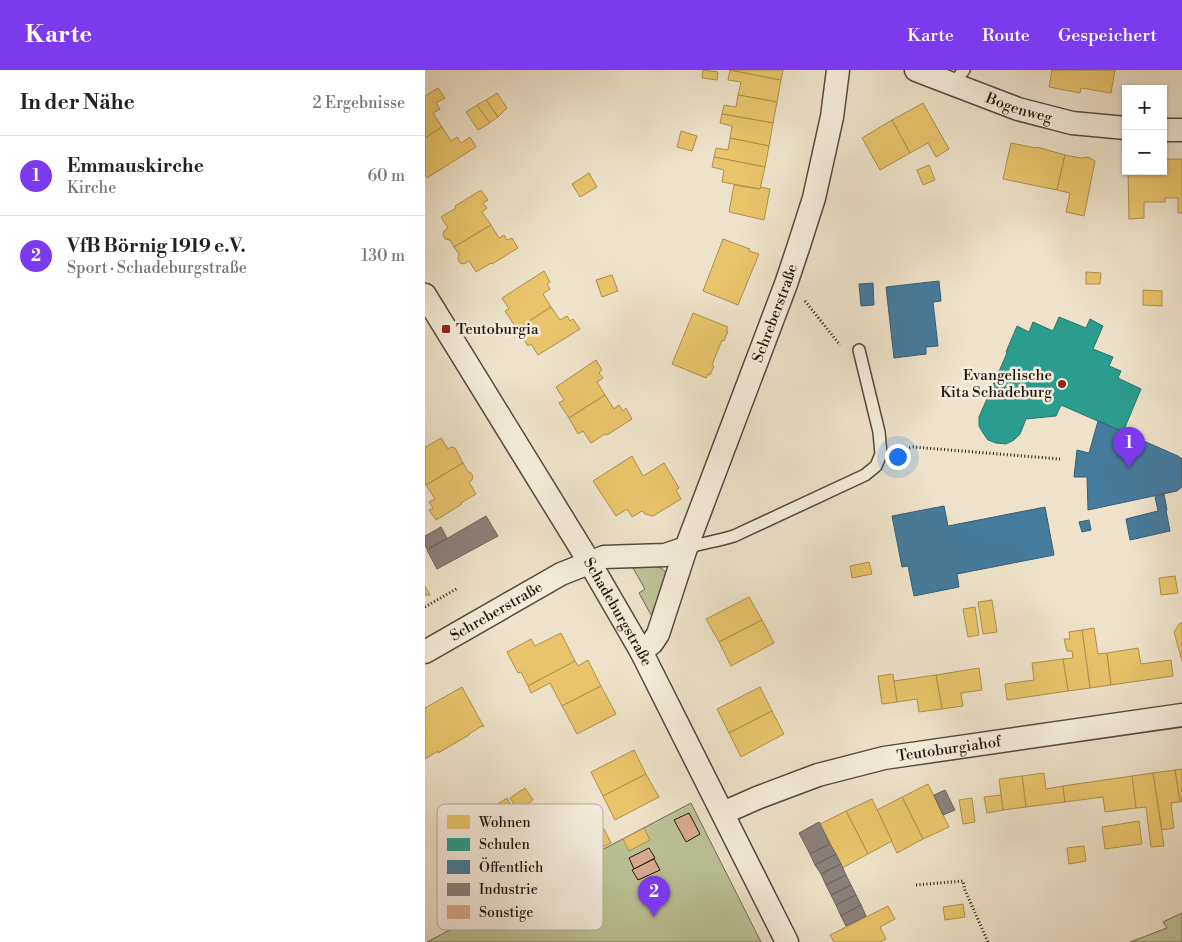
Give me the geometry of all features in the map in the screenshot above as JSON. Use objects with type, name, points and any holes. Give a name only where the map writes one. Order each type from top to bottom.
[{"type":"street","name":"Schreberstraße","points":[[641,651],[658,634],[686,548],[786,284],[814,198],[831,117],[838,70]]},
{"type":"street","name":"Bogenweg","points":[[916,70],[958,77],[1018,109],[1072,123],[1122,128]]},
{"type":"street","points":[[1167,130],[1182,130]]},
{"type":"street","name":"Schadeburgstraße","points":[[425,295],[590,563],[641,651],[787,942]]},
{"type":"street","name":"Schreberstraße","points":[[425,652],[561,574],[605,557],[665,555],[686,548]]},
{"type":"street","name":"Teutoburgiahof","points":[[723,813],[818,775],[884,758],[1182,715]]},
{"type":"lane","points":[[686,548],[734,536],[865,475],[876,466],[881,454],[879,432],[859,350]]},
{"type":"path","points":[[786,284],[799,293],[845,351],[859,350]]},
{"type":"path","points":[[881,454],[913,447],[1060,459]]},
{"type":"path","points":[[425,607],[458,588]]},
{"type":"path","points":[[917,885],[963,881],[965,890],[988,942]]},
{"type":"green space","points":[[654,566],[665,571],[667,575],[655,622],[639,593],[645,589],[633,568]]},
{"type":"green space","points":[[691,803],[761,942],[427,942],[450,930],[603,930],[603,849]]},
{"type":"green space","points":[[1182,913],[1182,942],[1130,942],[1167,928],[1163,922]]},
{"type":"building: Wohnen","points":[[703,70],[718,72],[717,80],[702,78]]},
{"type":"building: Wohnen","points":[[730,70],[781,80],[777,102],[738,95],[741,82],[728,80]]},
{"type":"building: Wohnen","points":[[730,70],[783,70],[781,80]]},
{"type":"building: Wohnen","points":[[1052,70],[1115,70],[1111,93],[1081,88],[1080,93],[1049,87]]},
{"type":"building: Wohnen","points":[[438,88],[445,98],[436,103],[440,109],[433,113],[442,127],[425,138],[425,96]]},
{"type":"building: Wohnen","points":[[497,93],[507,108],[498,117],[486,100]]},
{"type":"building: Wohnen","points":[[738,95],[777,102],[773,123],[722,114],[724,105],[736,107]]},
{"type":"building: Wohnen","points":[[486,100],[498,117],[489,123],[477,105]]},
{"type":"building: Wohnen","points":[[923,103],[949,149],[936,157],[928,143],[910,153],[892,120]]},
{"type":"building: Wohnen","points":[[477,105],[490,123],[478,130],[466,112]]},
{"type":"building: Wohnen","points":[[722,114],[773,123],[769,146],[730,138],[732,126],[720,123]]},
{"type":"building: Wohnen","points":[[892,120],[910,153],[880,170],[862,138]]},
{"type":"building: Wohnen","points":[[442,127],[451,141],[457,137],[461,143],[470,137],[476,147],[427,178],[425,175],[425,138]]},
{"type":"building: Wohnen","points":[[681,131],[697,136],[692,151],[677,147]]},
{"type":"building: Wohnen","points":[[730,138],[769,146],[765,167],[714,157],[716,148],[728,150]]},
{"type":"building: Wohnen","points":[[1011,143],[1037,147],[1065,155],[1057,190],[1003,179]]},
{"type":"building: Wohnen","points":[[1065,155],[1081,158],[1088,157],[1095,161],[1084,216],[1066,212],[1070,193],[1057,190]]},
{"type":"building: Wohnen","points":[[714,157],[765,167],[760,189],[722,182],[724,170],[712,167]]},
{"type":"building: Wohnen","points":[[1167,159],[1182,159],[1182,213],[1178,213],[1178,198],[1165,198],[1165,202],[1144,202],[1144,218],[1129,219],[1128,175],[1167,175]]},
{"type":"building: Wohnen","points":[[929,165],[935,180],[923,185],[917,170]]},
{"type":"building: Wohnen","points":[[589,173],[597,187],[580,197],[572,184]]},
{"type":"building: Wohnen","points":[[734,185],[770,189],[764,220],[729,212]]},
{"type":"building: Wohnen","points":[[481,190],[488,200],[483,203],[487,208],[482,212],[491,225],[454,247],[450,240],[445,239],[443,235],[444,231],[448,228],[441,217]]},
{"type":"building: Wohnen","points":[[491,225],[499,238],[504,235],[507,240],[512,238],[518,248],[476,272],[469,261],[464,264],[460,263],[458,259],[459,254],[454,247]]},
{"type":"building: Wohnen","points":[[723,239],[759,254],[738,305],[703,291]]},
{"type":"building: Wohnen","points":[[544,271],[550,282],[547,284],[550,289],[543,294],[551,307],[517,329],[505,311],[509,309],[502,298]]},
{"type":"building: Wohnen","points":[[1086,272],[1101,273],[1100,284],[1086,284]]},
{"type":"building: Wohnen","points":[[612,275],[618,291],[602,297],[596,280]]},
{"type":"building: Wohnen","points":[[1143,290],[1162,291],[1162,306],[1143,305]]},
{"type":"building: Wohnen","points":[[551,307],[560,320],[567,316],[570,321],[573,319],[580,329],[538,355],[531,344],[528,346],[517,329]]},
{"type":"building: Wohnen","points":[[693,313],[728,327],[724,341],[722,340],[712,365],[714,366],[710,375],[708,374],[706,378],[672,364]]},
{"type":"building: Wohnen","points":[[596,360],[602,370],[599,373],[603,378],[597,382],[605,395],[569,418],[559,403],[564,400],[556,387]]},
{"type":"building: Wohnen","points":[[605,395],[614,409],[619,405],[623,411],[626,408],[632,419],[591,443],[583,431],[578,434],[569,418]]},
{"type":"building: Wohnen","points":[[441,438],[448,449],[451,447],[455,448],[463,463],[426,485],[425,446]]},
{"type":"building: Wohnen","points":[[632,456],[643,476],[664,463],[679,488],[676,490],[681,499],[653,516],[642,511],[632,517],[627,509],[616,516],[593,481]]},
{"type":"building: Wohnen","points":[[463,463],[468,472],[473,476],[469,482],[476,494],[436,520],[429,510],[433,508],[429,502],[435,499],[426,485]]},
{"type":"building: Wohnen","points":[[869,562],[872,574],[852,578],[850,566]]},
{"type":"building: Wohnen","points":[[1175,576],[1178,593],[1161,595],[1159,578]]},
{"type":"building: Wohnen","points":[[425,586],[429,596],[428,594],[425,596]]},
{"type":"building: Wohnen","points":[[749,597],[762,620],[719,642],[706,619]]},
{"type":"building: Wohnen","points":[[992,600],[997,632],[983,634],[978,602]]},
{"type":"building: Wohnen","points":[[975,607],[979,635],[968,637],[963,609]]},
{"type":"building: Wohnen","points":[[762,620],[774,643],[731,666],[719,642]]},
{"type":"building: Wohnen","points":[[1182,623],[1182,661],[1174,632]]},
{"type":"building: Wohnen","points":[[1094,628],[1098,654],[1107,653],[1111,685],[1090,688],[1082,630]]},
{"type":"building: Wohnen","points":[[1082,630],[1090,688],[1068,691],[1063,659],[1073,658],[1072,651],[1067,651],[1064,639],[1070,639],[1069,632]]},
{"type":"building: Wohnen","points":[[561,633],[575,661],[528,686],[521,672],[518,673],[507,652],[531,639],[535,646]]},
{"type":"building: Wohnen","points":[[1138,648],[1141,664],[1171,660],[1173,676],[1111,685],[1107,653]]},
{"type":"building: Wohnen","points":[[1063,659],[1068,691],[1007,700],[1005,684],[1034,680],[1032,663]]},
{"type":"building: Wohnen","points":[[588,660],[601,686],[562,706],[550,683],[531,693],[528,686],[575,661],[578,666]]},
{"type":"building: Wohnen","points":[[979,668],[982,690],[961,693],[963,706],[942,709],[936,675]]},
{"type":"building: Wohnen","points":[[893,674],[897,702],[882,704],[878,676]]},
{"type":"building: Wohnen","points":[[936,675],[942,709],[919,712],[917,699],[897,702],[894,681]]},
{"type":"building: Wohnen","points":[[601,686],[616,714],[577,734],[562,706]]},
{"type":"building: Wohnen","points":[[462,687],[484,727],[482,726],[425,759],[425,708]]},
{"type":"building: Wohnen","points":[[760,687],[772,711],[729,733],[717,709]]},
{"type":"building: Wohnen","points":[[772,711],[784,734],[741,757],[729,733]]},
{"type":"building: Wohnen","points":[[634,750],[646,774],[603,796],[591,772]]},
{"type":"building: Wohnen","points":[[1182,769],[1182,801],[1180,802],[1175,770]]},
{"type":"building: Wohnen","points":[[1175,770],[1180,802],[1171,803],[1174,828],[1162,830],[1153,773]]},
{"type":"building: Wohnen","points":[[1044,773],[1046,789],[1063,786],[1065,802],[1026,807],[1022,776]]},
{"type":"building: Wohnen","points":[[1153,773],[1164,846],[1151,847],[1146,807],[1136,808],[1132,776]]},
{"type":"building: Wohnen","points":[[646,774],[659,797],[615,820],[603,796]]},
{"type":"building: Wohnen","points":[[1022,776],[1026,807],[1003,810],[999,779]]},
{"type":"building: Wohnen","points":[[1132,776],[1136,808],[1105,812],[1103,797],[1065,802],[1063,786]]},
{"type":"building: Wohnen","points":[[928,784],[949,827],[923,839],[902,797]]},
{"type":"building: Wohnen","points":[[525,788],[533,800],[527,804],[514,804],[510,798]]},
{"type":"building: Wohnen","points":[[1001,795],[1003,810],[987,813],[984,797]]},
{"type":"building: Wohnen","points":[[902,797],[923,839],[897,853],[877,810]]},
{"type":"building: Wohnen","points":[[507,798],[510,804],[498,804]]},
{"type":"building: Wohnen","points":[[972,798],[975,822],[963,824],[959,800]]},
{"type":"building: Wohnen","points":[[872,799],[892,841],[868,854],[846,811]]},
{"type":"building: Wohnen","points":[[846,811],[868,854],[842,868],[820,824]]},
{"type":"building: Wohnen","points":[[1139,821],[1142,844],[1105,849],[1102,827]]},
{"type":"building: Wohnen","points":[[644,828],[650,840],[629,851],[623,839]]},
{"type":"building: Wohnen","points":[[603,830],[611,843],[603,847]]},
{"type":"building: Wohnen","points":[[1084,846],[1086,861],[1069,864],[1067,848]]},
{"type":"building: Wohnen","points":[[963,904],[965,917],[945,920],[943,907]]},
{"type":"building: Wohnen","points":[[888,906],[895,919],[880,927],[886,939],[880,942],[834,942],[830,935]]},
{"type":"building: Schulen","name":"Evangelische Kita Schadeburg","points":[[1059,317],[1086,328],[1090,319],[1103,326],[1093,349],[1113,357],[1109,366],[1121,371],[1118,378],[1141,389],[1123,432],[1061,405],[1056,416],[1026,419],[1020,434],[1006,444],[988,440],[979,426],[979,417],[1017,326],[1029,332],[1033,322],[1053,331]]},
{"type":"building: Öffentlich","points":[[939,281],[941,301],[933,302],[938,346],[926,347],[926,354],[894,358],[886,287]]},
{"type":"building: Öffentlich","points":[[873,283],[874,305],[861,306],[859,284]]},
{"type":"building: Öffentlich","points":[[1098,421],[1182,459],[1182,487],[1177,491],[1088,510],[1087,477],[1074,477],[1077,450],[1089,453]]},
{"type":"building: Öffentlich","points":[[1164,494],[1170,531],[1130,540],[1126,519],[1158,511],[1155,497]]},
{"type":"building: Öffentlich","points":[[944,506],[948,526],[1045,507],[1054,555],[957,574],[959,587],[914,596],[908,566],[902,567],[892,516]]},
{"type":"building: Öffentlich","points":[[1089,520],[1091,530],[1082,532],[1079,522]]},
{"type":"building: Industrie","points":[[486,516],[498,536],[437,569],[427,550]]},
{"type":"building: Industrie","points":[[441,527],[447,538],[427,549],[425,536]]},
{"type":"building: Industrie","points":[[945,790],[955,810],[943,815],[934,795]]},
{"type":"building: Industrie","points":[[819,822],[830,844],[810,854],[799,833]]},
{"type":"building: Industrie","points":[[830,844],[836,854],[815,865],[810,854]]},
{"type":"building: Industrie","points":[[836,854],[841,864],[821,874],[815,865]]},
{"type":"building: Industrie","points":[[841,864],[846,875],[826,885],[821,874]]},
{"type":"building: Industrie","points":[[846,875],[851,885],[831,895],[826,885]]},
{"type":"building: Industrie","points":[[851,885],[856,895],[836,905],[831,895]]},
{"type":"building: Industrie","points":[[856,895],[861,905],[841,916],[836,905]]},
{"type":"building: Industrie","points":[[861,905],[866,916],[846,926],[841,916]]},
{"type":"building: Sonstige","points":[[689,813],[700,834],[686,842],[674,820]]},
{"type":"building: Sonstige","points":[[649,848],[655,858],[634,869],[629,858]]},
{"type":"building: Sonstige","points":[[654,859],[660,870],[638,880],[632,870]]},
{"type":"place","name":"Teutoburgia","points":[[446,329]]},
{"type":"place","name":"Evangelische Kita Schadeburg","points":[[1062,384]]},
{"type":"place","name":"Emmauskirche","points":[[1129,468]]},
{"type":"place","name":"VfB Börnig 1919 e.V.","points":[[654,917]]}]
